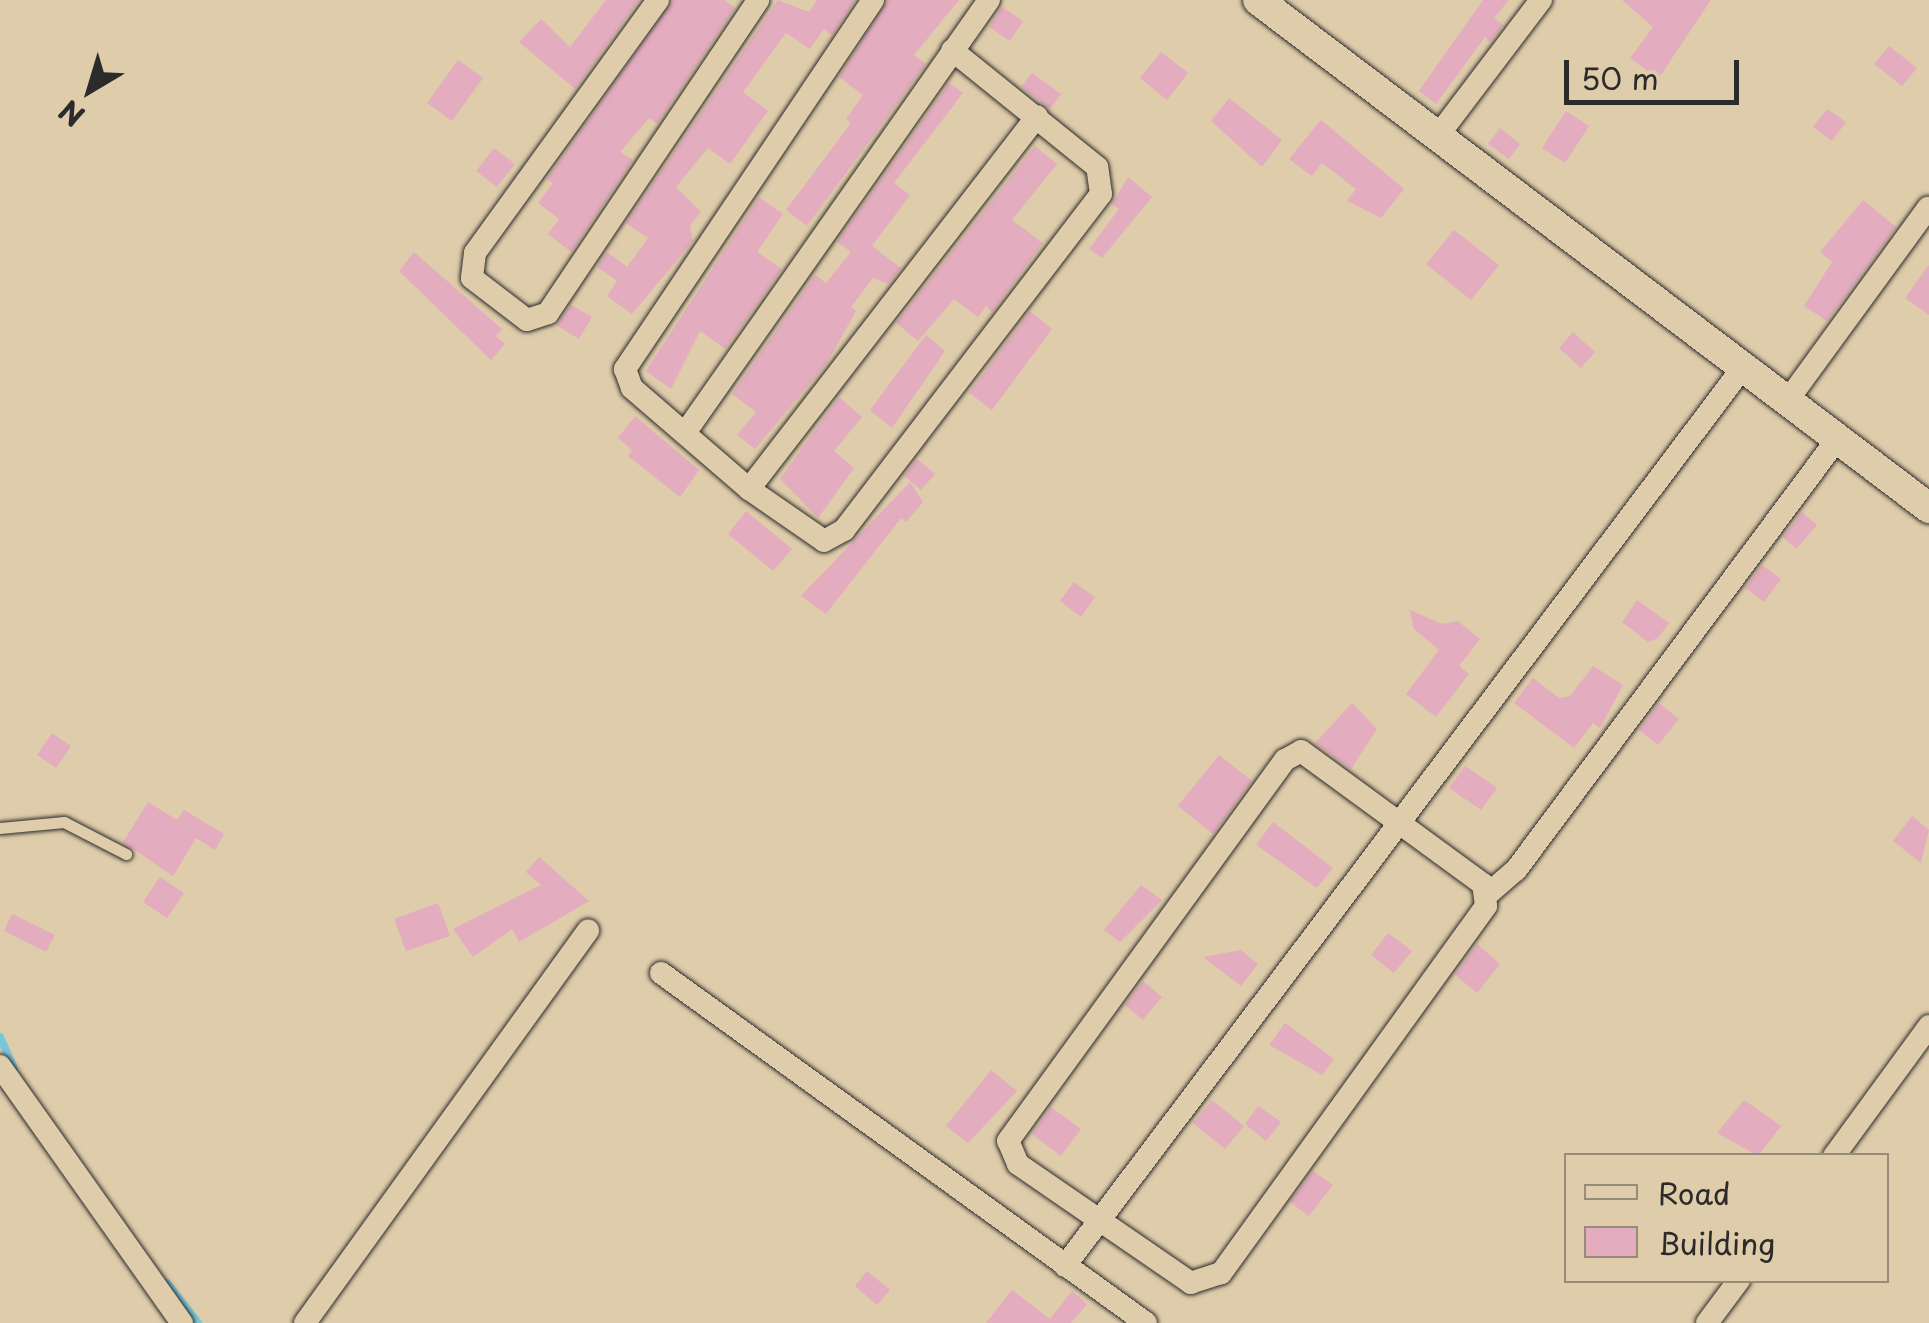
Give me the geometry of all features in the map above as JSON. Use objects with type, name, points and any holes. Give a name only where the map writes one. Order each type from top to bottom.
[{"type":"street","points":[[658,0],[475,253],[472,278],[527,320],[548,313],[758,0]]},
{"type":"street","points":[[873,0],[625,369],[632,388],[749,489],[824,541],[867,500],[1101,194],[1097,167],[952,50]]},
{"type":"street","points":[[685,433],[989,0]]},
{"type":"street","points":[[1258,0],[1440,134],[1929,508]]},
{"type":"street","points":[[1440,134],[1541,0]]},
{"type":"street","points":[[749,489],[1036,116]]},
{"type":"street","points":[[1788,400],[1928,208]]},
{"type":"street","points":[[1065,1266],[1744,366]]},
{"type":"street","points":[[1488,894],[1400,818],[1301,751],[1285,760],[1008,1141],[1018,1164],[1191,1284],[1220,1272],[1481,916],[1488,894],[1516,870],[1838,438]]},
{"type":"street","points":[[305,1323],[588,930]]},
{"type":"street","points":[[661,974],[1146,1323]]},
{"type":"street","points":[[1836,1153],[1929,1026]]},
{"type":"street","points":[[0,1066],[182,1323]]},
{"type":"street","points":[[1707,1323],[1737,1283]]},
{"type":"lane","points":[[0,828],[64,822],[126,854]]},
{"type":"building","points":[[606,0],[639,0],[575,89],[519,42],[541,19],[570,47]]},
{"type":"building","points":[[673,0],[724,0],[735,8],[657,124],[649,118],[620,152],[633,160],[571,252],[548,234],[559,219],[538,203],[553,183],[547,179]]},
{"type":"building","points":[[778,0],[809,12],[817,0],[855,0],[832,35],[824,29],[810,49],[786,33],[743,92],[768,111],[730,164],[708,148],[676,187],[701,212],[690,226],[693,241],[632,314],[607,296],[617,281],[597,267],[607,252],[627,267],[648,238],[626,223]]},
{"type":"building","points":[[888,0],[959,0],[914,55],[926,64],[807,226],[786,210],[851,123],[846,119],[863,95],[839,77]]},
{"type":"building","points":[[1483,0],[1509,0],[1494,18],[1503,25],[1490,42],[1485,37],[1436,104],[1419,91]]},
{"type":"building","points":[[1622,0],[1711,0],[1658,79],[1630,58],[1653,27]]},
{"type":"building","points":[[1002,7],[1023,21],[1010,41],[989,27]]},
{"type":"building","points":[[1889,46],[1917,68],[1902,86],[1874,64]]},
{"type":"building","points":[[1161,52],[1188,73],[1167,100],[1140,78]]},
{"type":"building","points":[[458,60],[483,78],[452,121],[427,103]]},
{"type":"building","points":[[1032,73],[1061,94],[1050,109],[1021,87]]},
{"type":"building","points":[[949,83],[963,93],[894,183],[910,195],[872,246],[901,268],[888,284],[873,278],[851,307],[856,311],[827,363],[755,449],[737,435],[756,412],[732,394],[815,275],[826,283],[851,252],[837,242]]},
{"type":"building","points":[[1229,98],[1282,140],[1262,167],[1211,121]]},
{"type":"building","points":[[1827,109],[1846,122],[1832,141],[1813,127]]},
{"type":"building","points":[[1566,111],[1589,126],[1565,163],[1542,148]]},
{"type":"building","points":[[1321,120],[1404,189],[1381,218],[1347,201],[1356,189],[1322,163],[1312,176],[1289,159]]},
{"type":"building","points":[[1500,128],[1520,144],[1509,159],[1488,144]]},
{"type":"building","points":[[1035,146],[1057,164],[1012,220],[1043,243],[992,312],[986,306],[978,317],[954,299],[918,341],[896,323]]},
{"type":"building","points":[[494,148],[515,164],[497,187],[476,171]]},
{"type":"building","points":[[1128,177],[1152,197],[1102,258],[1089,249],[1119,209],[1112,204]]},
{"type":"building","points":[[759,197],[783,214],[757,252],[782,269],[725,349],[700,331],[671,389],[646,371]]},
{"type":"building","points":[[1863,200],[1896,227],[1827,321],[1804,306],[1832,262],[1820,252]]},
{"type":"building","points":[[1454,230],[1499,265],[1471,300],[1426,264]]},
{"type":"building","points":[[414,252],[502,329],[496,336],[505,344],[491,360],[399,271]]},
{"type":"building","points":[[1929,265],[1929,315],[1905,298]]},
{"type":"building","points":[[571,305],[592,317],[579,339],[556,325]]},
{"type":"building","points":[[1030,311],[1052,329],[992,410],[969,393]]},
{"type":"building","points":[[1573,332],[1595,352],[1581,368],[1559,348]]},
{"type":"building","points":[[926,335],[945,351],[892,428],[870,410]]},
{"type":"building","points":[[839,397],[862,417],[834,451],[854,468],[818,518],[780,479]]},
{"type":"building","points":[[635,416],[699,470],[680,497],[628,456],[632,450],[618,438]]},
{"type":"building","points":[[917,459],[935,474],[921,490],[904,476]]},
{"type":"building","points":[[910,482],[923,502],[906,522],[901,518],[826,614],[801,596]]},
{"type":"building","points":[[746,511],[792,549],[773,571],[728,534]]},
{"type":"building","points":[[1802,512],[1817,525],[1796,549],[1783,537]]},
{"type":"building","points":[[1762,565],[1781,579],[1764,602],[1745,588]]},
{"type":"building","points":[[1074,582],[1095,597],[1081,617],[1060,601]]},
{"type":"building","points":[[1637,600],[1669,623],[1658,638],[1648,642],[1622,622]]},
{"type":"building","points":[[1410,610],[1442,624],[1458,621],[1480,639],[1459,666],[1469,674],[1436,717],[1406,694],[1439,650],[1414,629]]},
{"type":"building","points":[[1593,666],[1623,685],[1600,728],[1593,723],[1574,748],[1514,703],[1533,678],[1559,698],[1570,696]]},
{"type":"building","points":[[1352,703],[1377,729],[1351,769],[1315,743]]},
{"type":"building","points":[[1659,703],[1679,719],[1658,745],[1639,730]]},
{"type":"building","points":[[52,733],[71,746],[56,768],[37,755]]},
{"type":"building","points":[[1219,755],[1252,781],[1213,834],[1178,806]]},
{"type":"building","points":[[1465,766],[1497,788],[1481,810],[1449,788]]},
{"type":"building","points":[[148,802],[177,820],[184,810],[224,834],[215,850],[196,838],[173,876],[123,842]]},
{"type":"building","points":[[1912,816],[1929,830],[1921,863],[1893,841]]},
{"type":"building","points":[[1273,822],[1333,868],[1317,888],[1256,845]]},
{"type":"building","points":[[539,857],[589,901],[519,942],[512,929],[473,957],[453,929],[541,885],[526,872]]},
{"type":"building","points":[[160,877],[184,893],[167,918],[143,902]]},
{"type":"building","points":[[1141,885],[1162,900],[1120,942],[1104,930]]},
{"type":"building","points":[[438,903],[450,936],[406,951],[394,919]]},
{"type":"building","points":[[12,914],[55,935],[46,952],[4,931]]},
{"type":"building","points":[[1388,933],[1412,951],[1394,973],[1371,955]]},
{"type":"building","points":[[1477,944],[1500,964],[1477,993],[1455,975]]},
{"type":"building","points":[[1241,950],[1258,964],[1241,986],[1203,957]]},
{"type":"building","points":[[1143,981],[1162,997],[1143,1020],[1125,1005]]},
{"type":"building","points":[[1285,1023],[1334,1059],[1322,1075],[1269,1045]]},
{"type":"building","points":[[991,1070],[1017,1091],[968,1143],[946,1126]]},
{"type":"building","points":[[1212,1100],[1244,1126],[1225,1149],[1193,1123]]},
{"type":"building","points":[[1744,1100],[1781,1126],[1760,1153],[1753,1153],[1717,1133]]},
{"type":"building","points":[[1258,1106],[1281,1122],[1266,1141],[1245,1124]]},
{"type":"building","points":[[1051,1107],[1081,1129],[1061,1156],[1032,1134]]},
{"type":"building","points":[[1313,1171],[1333,1185],[1309,1216],[1290,1202]]},
{"type":"building","points":[[867,1271],[890,1290],[877,1305],[855,1286]]},
{"type":"building","points":[[1012,1290],[1050,1319],[1072,1291],[1087,1304],[1071,1323],[986,1323]]},
{"type":"waterway","points":[[0,1037],[14,1068]]},
{"type":"waterway","points":[[167,1283],[198,1323]]}]
